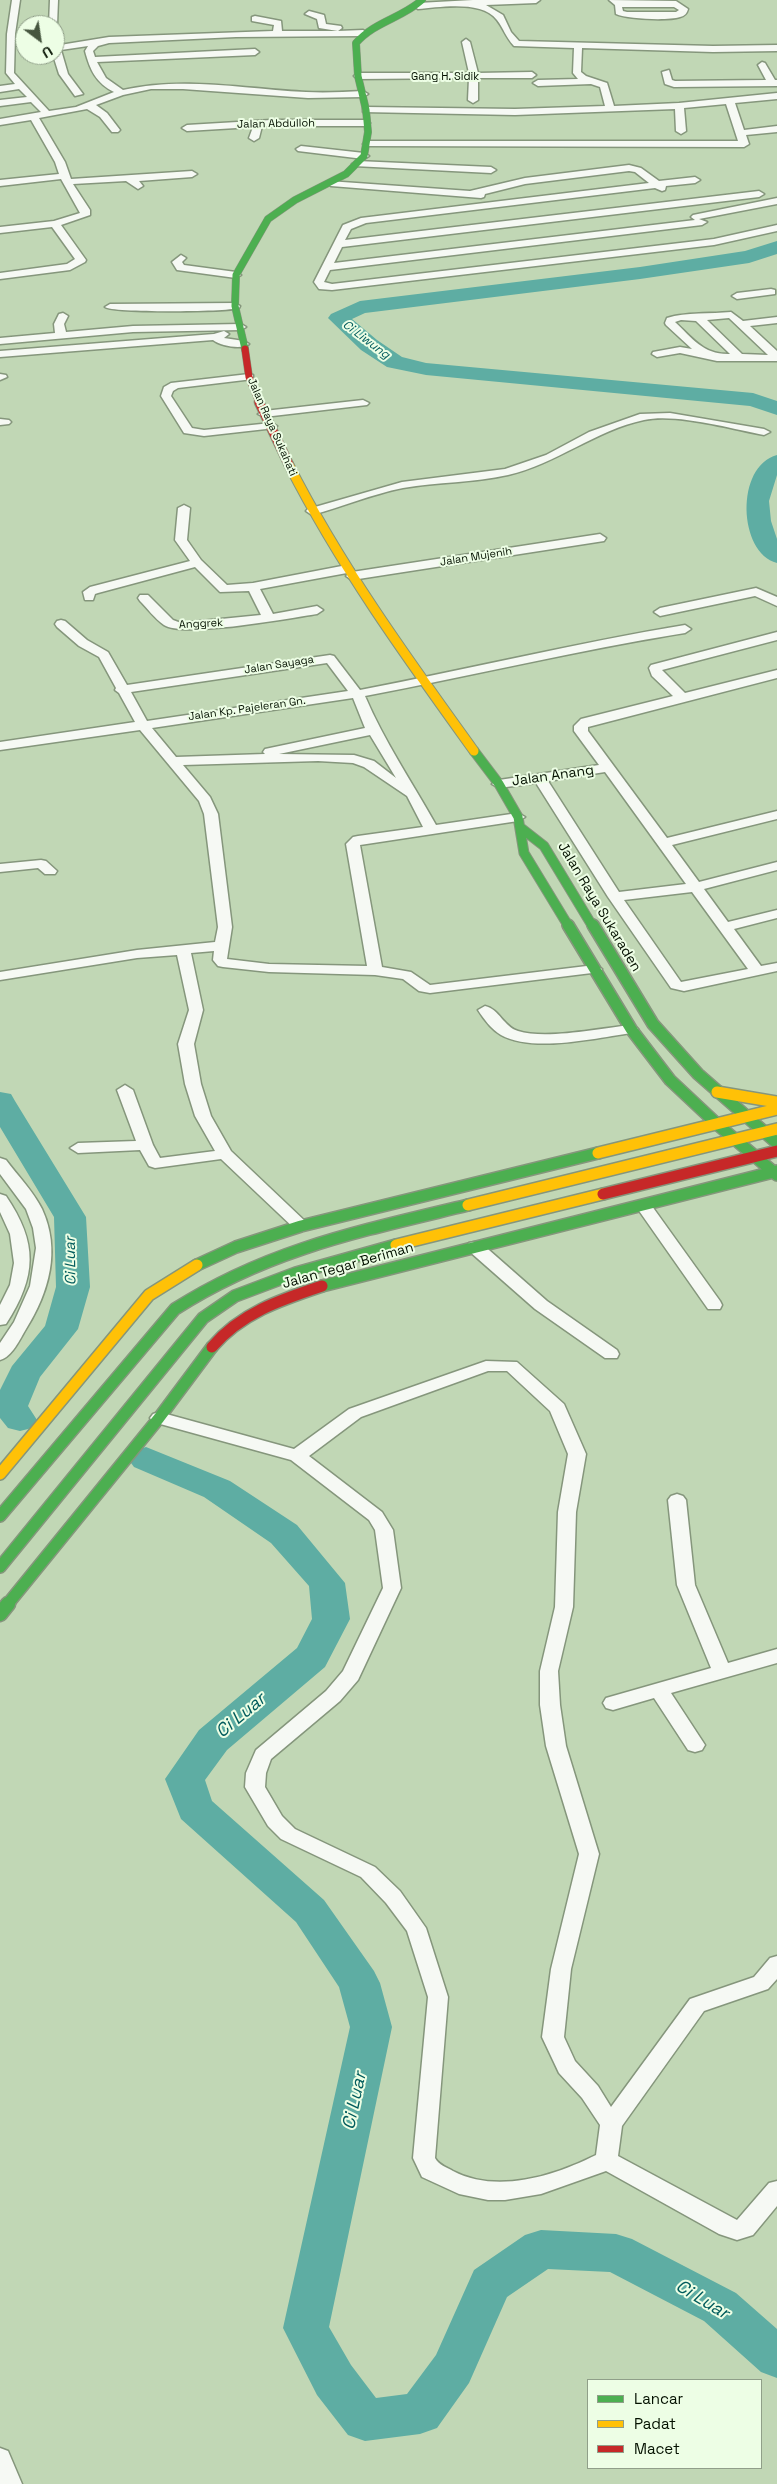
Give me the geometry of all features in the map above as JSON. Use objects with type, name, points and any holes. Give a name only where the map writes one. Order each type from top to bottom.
[{"type":"main road","points":[[363,155],[366,110],[358,76],[356,43],[365,32],[420,3]]},
{"type":"main road","name":"Jalan Raya Sukahati","points":[[363,155],[346,174],[295,200],[268,219],[236,275],[235,306],[249,377],[264,414],[312,511],[350,572],[424,681],[499,784],[520,823]]},
{"type":"main road","points":[[520,823],[520,840],[524,853],[631,1029],[666,1075],[718,1125],[776,1173]]},
{"type":"main road","name":"Jalan Raya Sukaraden","points":[[520,823],[544,846],[653,1024],[698,1074],[777,1143]]},
{"type":"main road","points":[[534,870],[557,866]]},
{"type":"main road","points":[[717,1092],[777,1102]]},
{"type":"main road","points":[[2,1469],[148,1295],[187,1270],[212,1258],[301,1226],[747,1118],[777,1109]]},
{"type":"main road","name":"Jalan Tegar Beriman","points":[[0,1516],[175,1309],[199,1290],[244,1269],[286,1253],[344,1236],[777,1128]]},
{"type":"main road","name":"Jalan Tegar Beriman","points":[[0,1567],[203,1318],[235,1296],[296,1273],[355,1255],[777,1150]]},
{"type":"main road","name":"Jalan Tegar Beriman","points":[[0,1614],[160,1418],[222,1334],[248,1316],[284,1299],[330,1284],[776,1173]]},
{"type":"main road","points":[[17,1496],[49,1507]]},
{"type":"street","points":[[16,0],[11,34],[14,49],[10,73],[48,115]]},
{"type":"street","points":[[52,15],[54,0]]},
{"type":"street","points":[[420,3],[536,0]]},
{"type":"street","points":[[475,2],[500,17],[514,43],[578,47],[777,48]]},
{"type":"street","points":[[616,2],[676,4],[684,9],[678,15],[625,15],[620,12],[616,2]]},
{"type":"street","points":[[309,14],[320,15],[322,26],[325,27],[365,32]]},
{"type":"street","points":[[255,19],[278,22],[272,36]]},
{"type":"street","points":[[65,44],[365,32]]},
{"type":"street","points":[[0,35],[11,34]]},
{"type":"street","points":[[98,42],[91,46],[89,50],[91,60],[102,82],[121,92]]},
{"type":"street","points":[[466,42],[474,76],[473,100]]},
{"type":"street","points":[[578,47],[577,73],[590,81],[604,85],[610,107]]},
{"type":"street","points":[[0,50],[14,49]]},
{"type":"street","points":[[91,60],[200,55],[216,60],[252,52]]},
{"type":"street","points":[[60,65],[64,79],[78,94]]},
{"type":"street","points":[[762,65],[774,83]]},
{"type":"street","points":[[710,71],[716,83]]},
{"type":"street","points":[[666,72],[668,82],[682,84],[774,83]]},
{"type":"street","points":[[0,74],[10,73]]},
{"type":"street","name":"Gang H. Sidik","points":[[358,76],[474,76],[590,81]]},
{"type":"street","points":[[682,84],[686,97]]},
{"type":"street","points":[[0,89],[21,86]]},
{"type":"street","points":[[0,122],[48,115],[87,106],[129,91],[165,86],[308,95],[363,94]]},
{"type":"street","points":[[366,110],[515,112],[610,107],[679,106],[777,96]]},
{"type":"street","points":[[0,103],[33,99]]},
{"type":"street","points":[[363,155],[744,144],[729,100]]},
{"type":"street","points":[[87,106],[96,108],[104,114],[115,130]]},
{"type":"street","points":[[679,106],[681,131]]},
{"type":"street","points":[[0,230],[54,224],[85,215],[85,210],[66,179],[60,162],[34,117]]},
{"type":"street","name":"Jalan Abdulloh","points":[[188,128],[258,124],[365,123]]},
{"type":"street","points":[[254,138],[258,124]]},
{"type":"street","points":[[740,133],[777,129]]},
{"type":"street","points":[[301,149],[491,170]]},
{"type":"street","points":[[470,194],[503,185],[629,168],[638,170],[706,224],[729,239]]},
{"type":"street","points":[[0,183],[66,179],[134,182],[192,174]]},
{"type":"street","points":[[346,174],[372,176]]},
{"type":"street","points":[[695,180],[364,220],[347,227],[319,282],[323,286],[332,287],[566,260],[729,239],[777,228]]},
{"type":"street","points":[[331,183],[470,194],[518,200]]},
{"type":"street","points":[[503,185],[518,200],[566,260]]},
{"type":"street","points":[[338,244],[678,202],[759,194]]},
{"type":"street","points":[[326,267],[550,240],[706,224],[777,200]]},
{"type":"street","points":[[0,276],[70,267],[79,264],[81,260],[54,224]]},
{"type":"street","points":[[181,258],[177,262],[181,268],[236,275]]},
{"type":"street","points":[[737,296],[774,295]]},
{"type":"street","points":[[110,307],[235,306]]},
{"type":"street","points":[[704,354],[670,323],[670,320],[680,317],[700,318],[731,315],[743,324],[777,358]]},
{"type":"street","points":[[61,336],[59,324],[62,316]]},
{"type":"street","points":[[700,318],[739,357]]},
{"type":"street","points":[[743,324],[777,320]]},
{"type":"street","points":[[0,341],[133,329],[241,329]]},
{"type":"street","points":[[0,354],[215,337],[241,329]]},
{"type":"street","points":[[215,337],[221,341],[244,344]]},
{"type":"street","points":[[657,354],[680,350],[717,358],[777,358]]},
{"type":"street","points":[[249,377],[175,386],[168,389],[166,396],[188,431],[204,433],[271,426]]},
{"type":"street","points":[[264,414],[363,402]]},
{"type":"street","points":[[312,511],[402,485],[473,478],[507,472],[550,457],[593,434],[644,416],[689,418],[764,432]]},
{"type":"street","points":[[184,508],[181,540],[197,563],[224,589],[254,587],[350,572]]},
{"type":"street","name":"Jalan Mujenih","points":[[350,572],[600,538]]},
{"type":"street","points":[[89,598],[89,592],[103,587],[197,563]]},
{"type":"street","points":[[254,587],[269,618]]},
{"type":"street","points":[[660,612],[756,592],[777,602]]},
{"type":"street","name":"Anggrek","points":[[144,598],[169,623],[180,627],[269,618],[317,610]]},
{"type":"street","points":[[62,624],[83,643],[104,656],[121,690],[142,724],[205,800],[211,814],[225,927],[220,960],[235,966],[338,972],[374,971],[413,978],[421,986],[430,989],[595,970]]},
{"type":"street","name":"Jalan Kp. Pajeleran Gn.","points":[[0,746],[357,694],[593,644],[686,629]]},
{"type":"street","points":[[684,699],[656,673],[654,668],[777,636]]},
{"type":"street","name":"Jalan Sayaga","points":[[121,690],[327,658],[331,660],[357,694],[373,730],[394,761],[409,788],[409,793],[431,829]]},
{"type":"street","points":[[758,972],[607,768],[581,731],[581,726],[586,722],[684,699],[777,674]]},
{"type":"street","points":[[238,761],[287,748],[373,730]]},
{"type":"street","points":[[171,761],[238,761],[318,757],[354,759],[369,764],[409,793]]},
{"type":"street","name":"Jalan Anang","points":[[499,784],[607,768]]},
{"type":"street","points":[[540,778],[615,897],[679,987],[777,967]]},
{"type":"street","points":[[663,844],[777,815]]},
{"type":"street","points":[[374,971],[352,854],[353,844],[358,840],[431,829],[520,823]]},
{"type":"street","points":[[0,868],[41,864],[50,871]]},
{"type":"street","points":[[615,897],[695,887],[777,866]]},
{"type":"street","points":[[725,927],[777,914]]},
{"type":"street","points":[[0,976],[183,949],[223,946]]},
{"type":"street","points":[[183,949],[195,997],[196,1010],[186,1044],[193,1084],[204,1116],[225,1154],[301,1226]]},
{"type":"street","points":[[485,1010],[508,1032],[522,1038],[631,1029]]},
{"type":"street","points":[[125,1090],[152,1161],[160,1164],[225,1154]]},
{"type":"street","points":[[78,1148],[145,1145]]},
{"type":"street","points":[[0,1163],[34,1209],[44,1233],[44,1273],[23,1324],[0,1355]]},
{"type":"street","points":[[0,1199],[6,1218],[21,1238],[22,1274],[0,1320]]},
{"type":"street","points":[[643,1206],[714,1305]]},
{"type":"street","points":[[6,1218],[34,1209]]},
{"type":"street","points":[[475,1247],[541,1305],[611,1354]]},
{"type":"street","points":[[297,1456],[355,1414],[486,1366],[511,1366],[558,1408],[576,1454],[567,1512],[564,1607],[549,1671],[550,1705],[556,1746],[590,1854],[561,1969],[554,2037],[567,2067],[590,2092],[611,2124]]},
{"type":"street","points":[[160,1418],[297,1456],[376,1516],[384,1530],[392,1588],[351,1675],[333,1696],[264,1755],[256,1773],[255,1787],[275,1821],[288,1834],[368,1872],[393,1897],[416,1928],[438,1997],[424,2158],[430,2170],[472,2189],[508,2192],[584,2172],[606,2160]]},
{"type":"street","points":[[677,1500],[686,1585],[722,1671]]},
{"type":"street","points":[[613,1702],[722,1671],[775,1662]]},
{"type":"street","points":[[658,1689],[695,1745]]},
{"type":"street","points":[[606,2160],[611,2124],[697,2005],[761,1983],[777,1964]]},
{"type":"street","points":[[606,2160],[727,2227],[738,2230],[745,2228],[777,2190]]},
{"type":"street","points":[[0,2458],[10,2484]]},
{"type":"waterway","name":"Ci Liwung","points":[[777,247],[749,257],[640,273],[360,307],[338,318],[369,345],[395,362],[426,369],[753,400],[777,408]]},
{"type":"waterway","name":"Ci Liwung","points":[[777,462],[763,478],[758,501],[759,521],[762,531],[777,556]]},
{"type":"waterway","name":"Ci Luar","points":[[0,1101],[70,1217],[73,1287],[61,1329],[24,1374],[10,1407],[20,1420]]},
{"type":"waterway","name":"Ci Luar","points":[[146,1459],[217,1489],[284,1534],[327,1583],[331,1619],[312,1657],[213,1740],[185,1779],[195,1809],[310,1911],[359,1983],[371,2027],[306,2328],[334,2380],[365,2420],[420,2413],[453,2368],[490,2284],[541,2249],[616,2253],[720,2307],[777,2358]]},
{"type":"traffic: fast","points":[[245,349],[235,306],[236,275],[268,219],[295,200],[346,174],[364,156],[368,132],[366,110],[358,76],[356,43],[370,29],[406,12],[422,0]]},
{"type":"traffic: fast","points":[[474,751],[499,784],[518,817],[524,853],[631,1029],[670,1080],[718,1125],[777,1175]]},
{"type":"traffic: fast","points":[[521,828],[544,846],[653,1024],[698,1074],[777,1143]]},
{"type":"traffic: fast","points":[[197,1265],[236,1247],[301,1226],[598,1153]]},
{"type":"traffic: fast","points":[[322,1286],[777,1171]]},
{"type":"traffic: fast","points":[[0,1516],[175,1309],[208,1288],[279,1256],[354,1233],[468,1205]]},
{"type":"traffic: fast","points":[[0,1567],[203,1318],[235,1296],[296,1273],[396,1245]]},
{"type":"traffic: fast","points":[[0,1614],[159,1418],[212,1347]]},
{"type":"traffic: slow","points":[[289,465],[329,540],[375,612],[474,751]]},
{"type":"traffic: slow","points":[[717,1092],[777,1102]]},
{"type":"traffic: slow","points":[[598,1153],[777,1109]]},
{"type":"traffic: slow","points":[[468,1205],[777,1129]]},
{"type":"traffic: slow","points":[[396,1245],[603,1194]]},
{"type":"traffic: slow","points":[[0,1474],[149,1295],[197,1265]]},
{"type":"traffic: jam","points":[[245,349],[249,377],[254,392],[289,465]]},
{"type":"traffic: jam","points":[[603,1194],[777,1151]]},
{"type":"traffic: jam","points":[[212,1347],[235,1325],[262,1308],[322,1286]]}]
